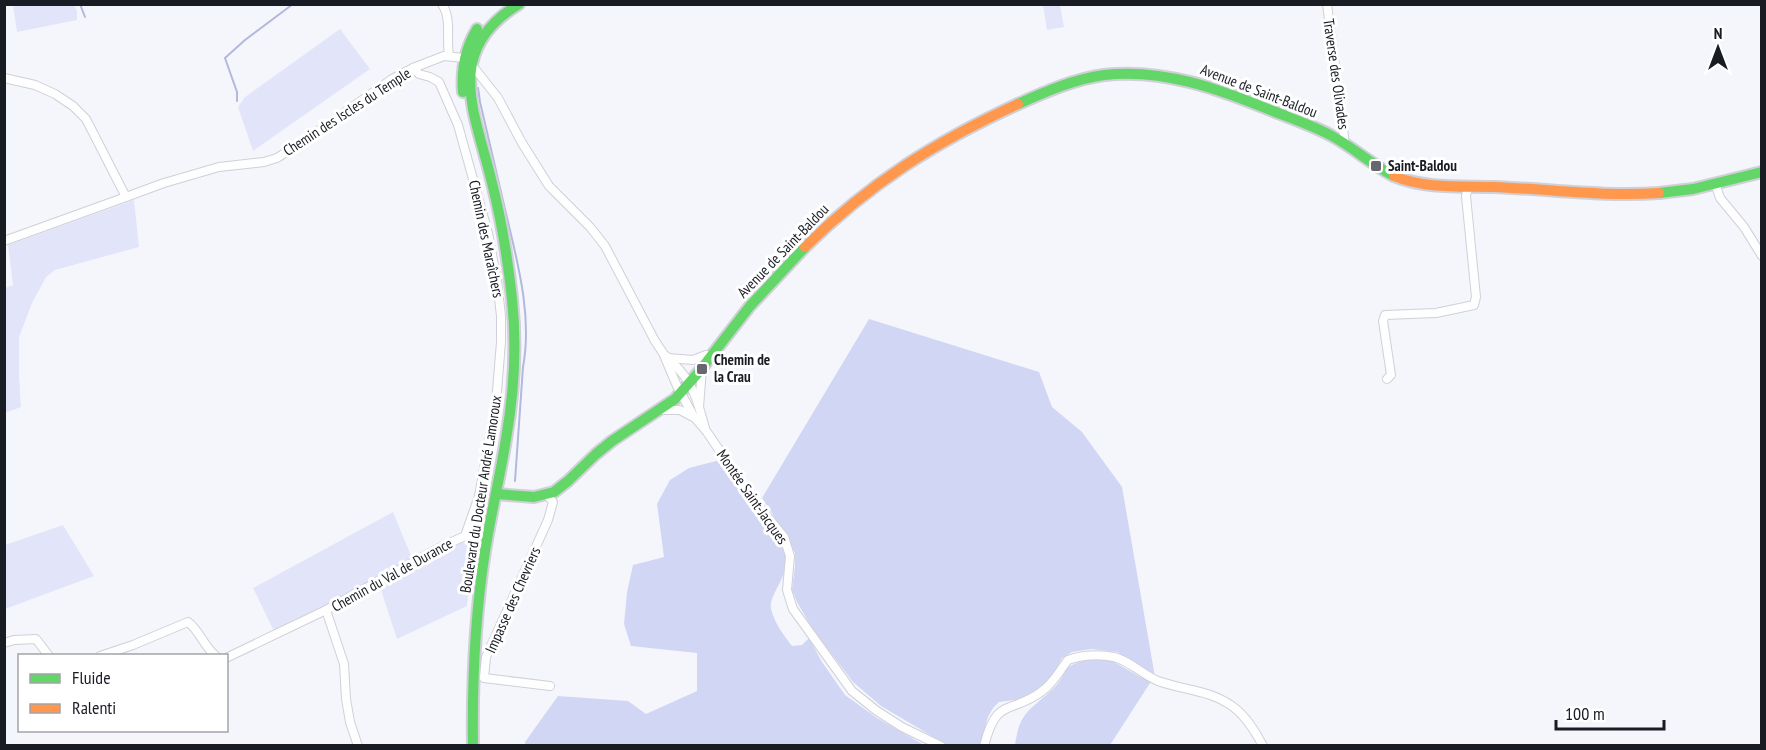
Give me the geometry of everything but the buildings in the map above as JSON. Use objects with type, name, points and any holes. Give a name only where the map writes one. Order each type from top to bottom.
[{"type":"street","points":[[441,4],[447,18],[449,55],[468,61],[498,98],[549,186],[590,227],[605,246],[655,341],[688,380],[707,432]]},
{"type":"street","name":"Boulevard du Docteur André Lamoroux","points":[[473,746],[472,702],[481,577],[510,416],[514,356],[510,279],[476,119],[467,47],[479,27],[508,4]]},
{"type":"street","name":"Boulevard du Docteur André Lamoroux","points":[[497,212],[467,112],[462,81],[468,61],[480,39],[492,23],[519,4]]},
{"type":"street","name":"Traverse des Olivades","points":[[1327,4],[1345,144]]},
{"type":"street","name":"Chemin des Iscles du Temple","points":[[4,241],[164,183],[219,167],[264,162],[277,158],[392,79],[438,57],[449,55]]},
{"type":"street","name":"Chemin des Maraîchers","points":[[413,68],[419,74],[439,82],[458,125],[488,233],[501,316],[496,403],[479,496],[465,536]]},
{"type":"street","name":"Avenue de Saint-Baldou","points":[[688,380],[702,369],[755,300],[800,251],[873,187],[967,129],[1072,82],[1099,76],[1141,74],[1173,77],[1222,91],[1318,129],[1398,178],[1431,184],[1634,194],[1672,192],[1761,172]]},
{"type":"street","points":[[4,78],[35,85],[73,106],[86,119],[126,197]]},
{"type":"street","points":[[1715,183],[1720,198],[1744,227],[1761,256]]},
{"type":"street","points":[[1387,379],[1390,375],[1383,321],[1385,315],[1436,313],[1474,305],[1476,297],[1466,196],[1468,186]]},
{"type":"street","name":"Avenue de Saint-Baldou","points":[[547,495],[566,483],[603,448],[661,410],[688,380],[706,355],[717,347]]},
{"type":"street","points":[[665,355],[693,360],[706,355]]},
{"type":"street","points":[[665,355],[679,390],[694,417],[707,432]]},
{"type":"street","points":[[699,407],[702,369]]},
{"type":"street","name":"Avenue de Saint-Baldou","points":[[645,419],[679,390]]},
{"type":"street","points":[[661,410],[680,410],[694,417]]},
{"type":"street","name":"Montée Saint-Jacques","points":[[707,432],[748,493],[784,537],[790,556],[787,590],[791,604],[846,684],[885,717],[913,734],[940,746]]},
{"type":"street","points":[[496,494],[525,497],[547,495]]},
{"type":"street","name":"Impasse des Chevriers","points":[[547,495],[553,502],[548,520],[486,657],[484,678],[550,687]]},
{"type":"street","name":"Chemin du Val de Durance","points":[[358,746],[350,722],[346,699],[344,664],[326,610],[417,559],[465,536],[488,534]]},
{"type":"street","points":[[228,657],[326,610]]},
{"type":"street","points":[[106,654],[188,622],[214,654]]},
{"type":"street","points":[[4,643],[36,639],[48,654]]},
{"type":"street","points":[[984,746],[990,723],[999,712],[1040,693],[1054,681],[1068,660],[1092,656],[1120,659],[1156,680],[1199,691],[1222,700],[1232,706],[1248,722],[1263,746]]},
{"type":"shaded area","points":[[13,5],[74,5],[77,20],[17,32]]},
{"type":"shaded area","points":[[1043,5],[1060,5],[1064,27],[1047,30]]},
{"type":"shaded area","points":[[340,29],[370,69],[253,151],[238,107],[245,97]]},
{"type":"shaded area","points":[[134,200],[139,247],[55,270],[46,277],[32,303],[19,337],[21,407],[5,413],[5,288],[13,285],[8,245]]},
{"type":"shaded area","points":[[869,319],[1039,372],[1052,407],[1082,432],[1122,487],[1155,677],[1117,652],[1092,649],[1072,652],[1062,658],[1052,677],[1034,692],[1021,699],[999,702],[993,708],[980,745],[947,745],[881,706],[853,682],[812,628],[797,602],[792,590],[795,553],[762,498]]},
{"type":"shaded area","points":[[720,460],[749,505],[784,552],[785,568],[773,596],[771,609],[786,638],[792,646],[802,645],[809,638],[822,662],[845,695],[877,718],[924,745],[525,746],[525,742],[558,696],[628,701],[646,714],[697,691],[697,653],[631,646],[624,624],[627,592],[633,565],[664,557],[657,504],[670,480],[689,468]]},
{"type":"shaded area","points":[[393,512],[412,558],[318,611],[274,631],[253,588]]},
{"type":"shaded area","points":[[63,525],[94,576],[5,609],[5,545]]},
{"type":"shaded area","points":[[461,541],[472,548],[467,606],[397,639],[379,584]]},
{"type":"shaded area","points":[[1085,660],[1111,660],[1140,677],[1152,680],[1110,745],[1015,746],[1020,725],[1027,712],[1059,683],[1067,668]]},
{"type":"waterway","points":[[80,4],[85,17]]},
{"type":"waterway","points":[[237,101],[237,92],[225,58],[293,4]]},
{"type":"waterway","points":[[478,88],[525,306],[526,347],[515,481]]},
{"type":"traffic: fast","points":[[473,746],[474,673],[479,600],[487,537],[509,422],[513,387],[514,317],[504,242],[473,111],[470,87],[472,64],[479,43],[495,23],[519,4]]},
{"type":"traffic: fast","points":[[463,92],[465,59],[469,44],[477,29]]},
{"type":"traffic: fast","points":[[1018,104],[1060,86],[1104,75],[1148,75],[1190,82],[1232,95],[1318,129],[1394,176]]},
{"type":"traffic: fast","points":[[1659,193],[1693,189],[1762,172]]},
{"type":"traffic: fast","points":[[496,494],[534,497],[554,492],[612,441],[675,399],[750,306],[805,247]]},
{"type":"traffic: slow","points":[[805,247],[854,203],[905,166],[959,133],[1018,104]]},
{"type":"traffic: slow","points":[[1394,176],[1418,183],[1443,186],[1598,193],[1659,193]]},
{"type":"place","name":"Saint-Baldou","points":[[1376,166]]},
{"type":"place","name":"Chemin de la Crau","points":[[702,369]]}]
